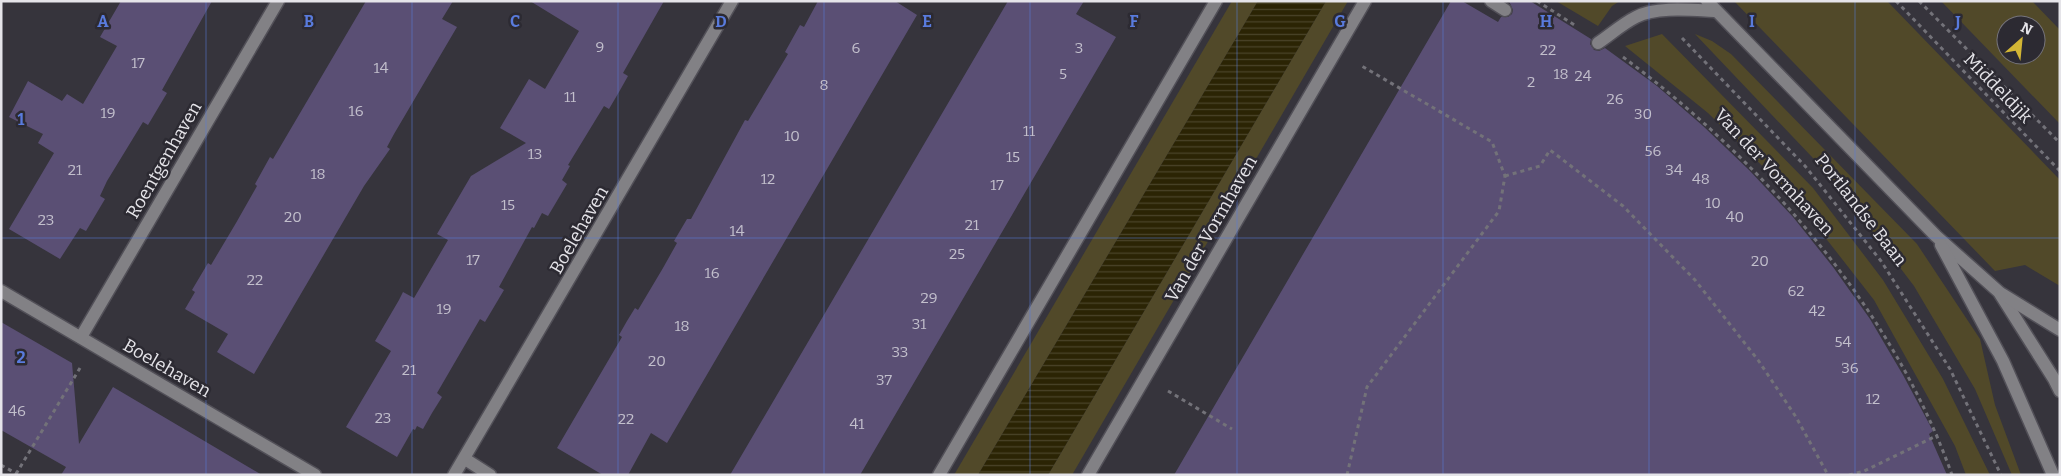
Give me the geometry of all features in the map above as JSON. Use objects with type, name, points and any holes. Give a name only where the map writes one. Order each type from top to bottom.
[{"type":"street","name":"Roentgenhaven","points":[[81,337],[278,1]]},
{"type":"street","name":"Boelehaven","points":[[454,475],[465,460],[732,1]]},
{"type":"street","points":[[939,475],[1216,1]]},
{"type":"street","name":"Van der Vormhaven","points":[[1088,475],[1365,1]]},
{"type":"street","points":[[1491,1],[1505,10]]},
{"type":"street","name":"Portlandse Baan","points":[[1707,1],[1936,236],[1999,292],[2060,391]]},
{"type":"street","points":[[1598,44],[1635,17],[1656,11],[1716,11]]},
{"type":"street","name":"Portlandse Baan","points":[[1936,236],[2003,361],[2053,475]]},
{"type":"street","name":"Boelehaven","points":[[1,291],[315,475]]},
{"type":"street","points":[[1999,292],[2060,330]]},
{"type":"street","points":[[465,460],[490,475]]},
{"type":"path","points":[[1537,1],[1580,28]]},
{"type":"path","name":"Middeldijk","points":[[1896,1],[2060,171]]},
{"type":"path","name":"Middeldijk","points":[[1919,1],[2060,143]]},
{"type":"path","name":"Portlandse Baan","points":[[1656,11],[1805,166],[1881,261],[1950,369],[2001,475]]},
{"type":"path","points":[[1336,52],[1492,142],[1505,176],[1499,211],[1367,387],[1347,475]]},
{"type":"path","name":"Van der Vormhaven","points":[[1617,53],[1659,84],[1706,124],[1752,168],[1796,215],[1836,266],[1875,321],[1938,434],[1952,475]]},
{"type":"path","points":[[1505,176],[1540,166],[1550,150],[1623,206],[1695,280],[1758,360],[1796,417],[1828,475]]},
{"type":"path","points":[[1,465],[17,474],[81,367],[81,337]]},
{"type":"path","points":[[1144,378],[1232,429]]},
{"type":"path","points":[[1849,475],[1864,471],[1938,434]]},
{"type":"shaded area","points":[[1232,1],[1258,1],[978,475],[954,475]]},
{"type":"shaded area","points":[[1258,1],[1326,1],[1048,475],[978,475]]},
{"type":"shaded area","points":[[1326,1],[1348,1],[1072,475],[1048,475]]},
{"type":"shaded area","points":[[1556,1],[1620,1],[1612,6],[1598,26]]},
{"type":"shaded area","points":[[1734,1],[1888,2],[2060,180],[2060,286],[2025,265],[1995,271]]},
{"type":"shaded area","points":[[1941,1],[2032,1],[2046,15],[1996,15],[1996,58]]},
{"type":"shaded area","points":[[2046,16],[2060,30],[2060,124],[2003,65],[2046,65]]},
{"type":"shaded area","points":[[1662,34],[1813,188],[1883,280],[1943,379],[1990,475],[1966,475],[1955,446],[1874,300],[1792,195],[1708,113],[1625,46]]},
{"type":"shaded area","points":[[1695,34],[1712,41],[1731,54],[1917,244],[1980,339],[1995,405],[2021,475],[2012,475],[1975,389],[1914,286],[1831,177]]},
{"type":"building","points":[[121,1],[212,1],[162,90],[167,93],[148,125],[143,122],[107,181],[100,196],[105,199],[86,231],[80,228],[60,259],[9,229],[54,153],[38,143],[43,134],[9,117],[28,81],[62,101],[67,94],[83,104],[117,46],[100,37]]},
{"type":"building","points":[[366,1],[453,1],[442,19],[457,27],[394,134],[387,147],[390,149],[364,186],[254,374],[217,352],[228,334],[185,309],[195,292],[192,290],[208,263],[211,265],[236,223],[257,186],[255,184],[270,157],[273,159]]},
{"type":"building","points":[[530,1],[664,1],[623,73],[628,76],[619,92],[609,109],[604,106],[568,165],[570,166],[562,180],[567,184],[548,216],[542,213],[534,228],[532,227],[499,287],[504,290],[485,322],[480,319],[437,393],[442,397],[423,429],[417,426],[415,430],[413,429],[397,457],[346,427],[391,351],[375,341],[403,292],[414,298],[448,240],[437,234],[471,176],[526,143],[500,128],[529,79],[545,89],[579,31]]},
{"type":"building","points":[[818,1],[895,1],[917,15],[667,443],[651,433],[628,475],[603,475],[557,448],[622,337],[619,335],[627,321],[635,308],[638,310],[677,243],[674,241],[687,219],[691,219],[745,120],[748,121],[788,54],[785,52],[800,25],[804,27]]},
{"type":"building","points":[[1008,1],[1084,1],[1076,14],[1116,37],[860,475],[730,475]]},
{"type":"building","points":[[1451,1],[1462,1],[1498,22],[1501,17],[1508,17],[1512,14],[1513,10],[1509,1],[1530,1],[1591,39],[1590,44],[1594,50],[1599,51],[1605,48],[1657,86],[1703,126],[1749,170],[1793,217],[1833,267],[1870,319],[1933,431],[1929,434],[1947,475],[1174,475]]},
{"type":"building","points":[[1,322],[72,363],[79,444],[113,387],[262,475],[61,475],[66,467],[1,430]]}]
